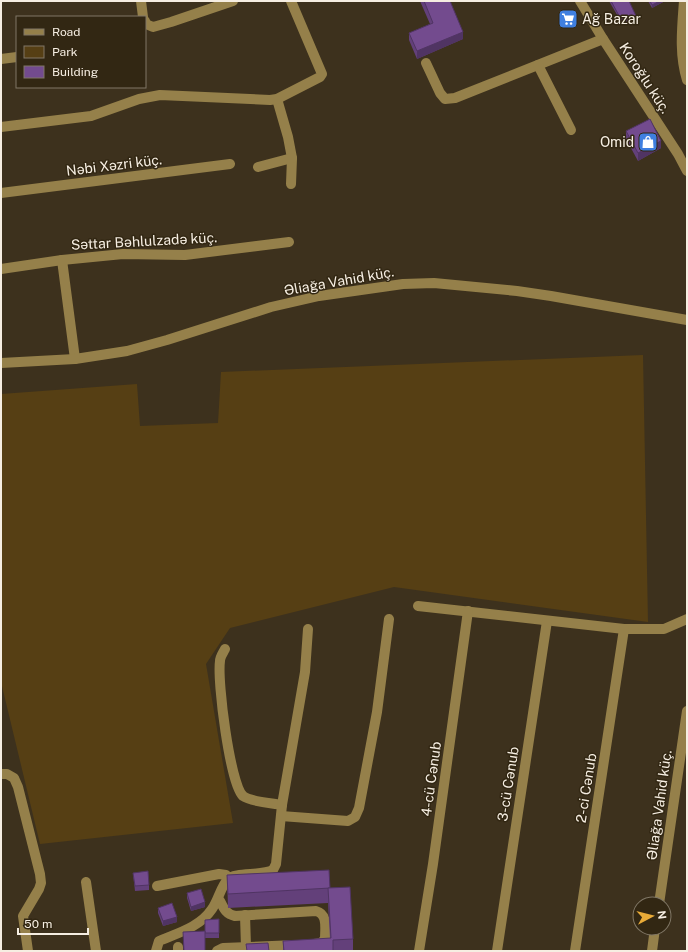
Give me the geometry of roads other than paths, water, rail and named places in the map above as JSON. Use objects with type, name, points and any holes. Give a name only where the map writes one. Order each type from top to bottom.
[{"type":"street","points":[[141,1],[144,16]]},
{"type":"street","points":[[146,22],[153,26],[171,22],[234,1]]},
{"type":"street","points":[[1,127],[92,116],[139,99],[160,95],[259,100],[277,99],[320,77],[322,74],[291,1]]},
{"type":"street","name":"Koroğlu küç.","points":[[580,1],[687,171]]},
{"type":"street","points":[[684,1],[681,41],[682,57],[687,80]]},
{"type":"street","points":[[426,63],[440,93],[445,99],[455,98],[603,39]]},
{"type":"street","points":[[1,59],[16,57]]},
{"type":"street","points":[[538,65],[571,130]]},
{"type":"street","points":[[277,99],[288,137],[292,158],[291,184]]},
{"type":"street","points":[[258,167],[292,158]]},
{"type":"street","name":"Nəbi Xəzri küç.","points":[[1,193],[230,164]]},
{"type":"street","name":"Səttar Bəhlulzadə küç.","points":[[1,268],[123,254],[185,255],[289,242]]},
{"type":"street","points":[[62,260],[75,359]]},
{"type":"street","name":"Əliağa Vahid küç.","points":[[1,363],[75,359],[127,351],[167,340],[249,313],[302,300],[403,284],[434,283],[517,291],[687,320]]},
{"type":"street","points":[[418,606],[624,629],[664,629],[687,619]]},
{"type":"street","name":"4-cü Cənub","points":[[419,951],[436,842],[468,611]]},
{"type":"street","points":[[281,816],[348,821],[355,817],[359,808],[377,712],[389,619]]},
{"type":"street","name":"3-cü Cənub","points":[[497,951],[547,621]]},
{"type":"street","points":[[156,951],[159,941],[193,927],[211,910],[228,878],[260,874],[273,870],[276,864],[282,805],[305,672],[308,629]]},
{"type":"street","name":"2-ci Cənub","points":[[575,951],[624,629]]},
{"type":"street","points":[[225,649],[220,659],[223,719],[239,790],[244,796],[251,800],[282,805]]},
{"type":"street","name":"Əliağa Vahid küç.","points":[[660,896],[687,710]]},
{"type":"street","points":[[1,774],[7,774],[14,778],[18,787],[40,874],[41,883],[39,889],[23,916],[28,951]]},
{"type":"street","points":[[157,886],[219,874],[226,875],[228,878]]},
{"type":"street","points":[[86,882],[96,951]]},
{"type":"street","points":[[217,951],[222,948],[277,948],[321,943],[324,942],[325,939],[324,916],[321,912],[229,915],[225,911],[220,901]]},
{"type":"street","points":[[245,915],[246,947]]},
{"type":"street","points":[[652,951],[654,936]]},
{"type":"place","name":"Ağ Bazar","points":[[568,19]]},
{"type":"place","name":"Omid","points":[[648,142]]}]
